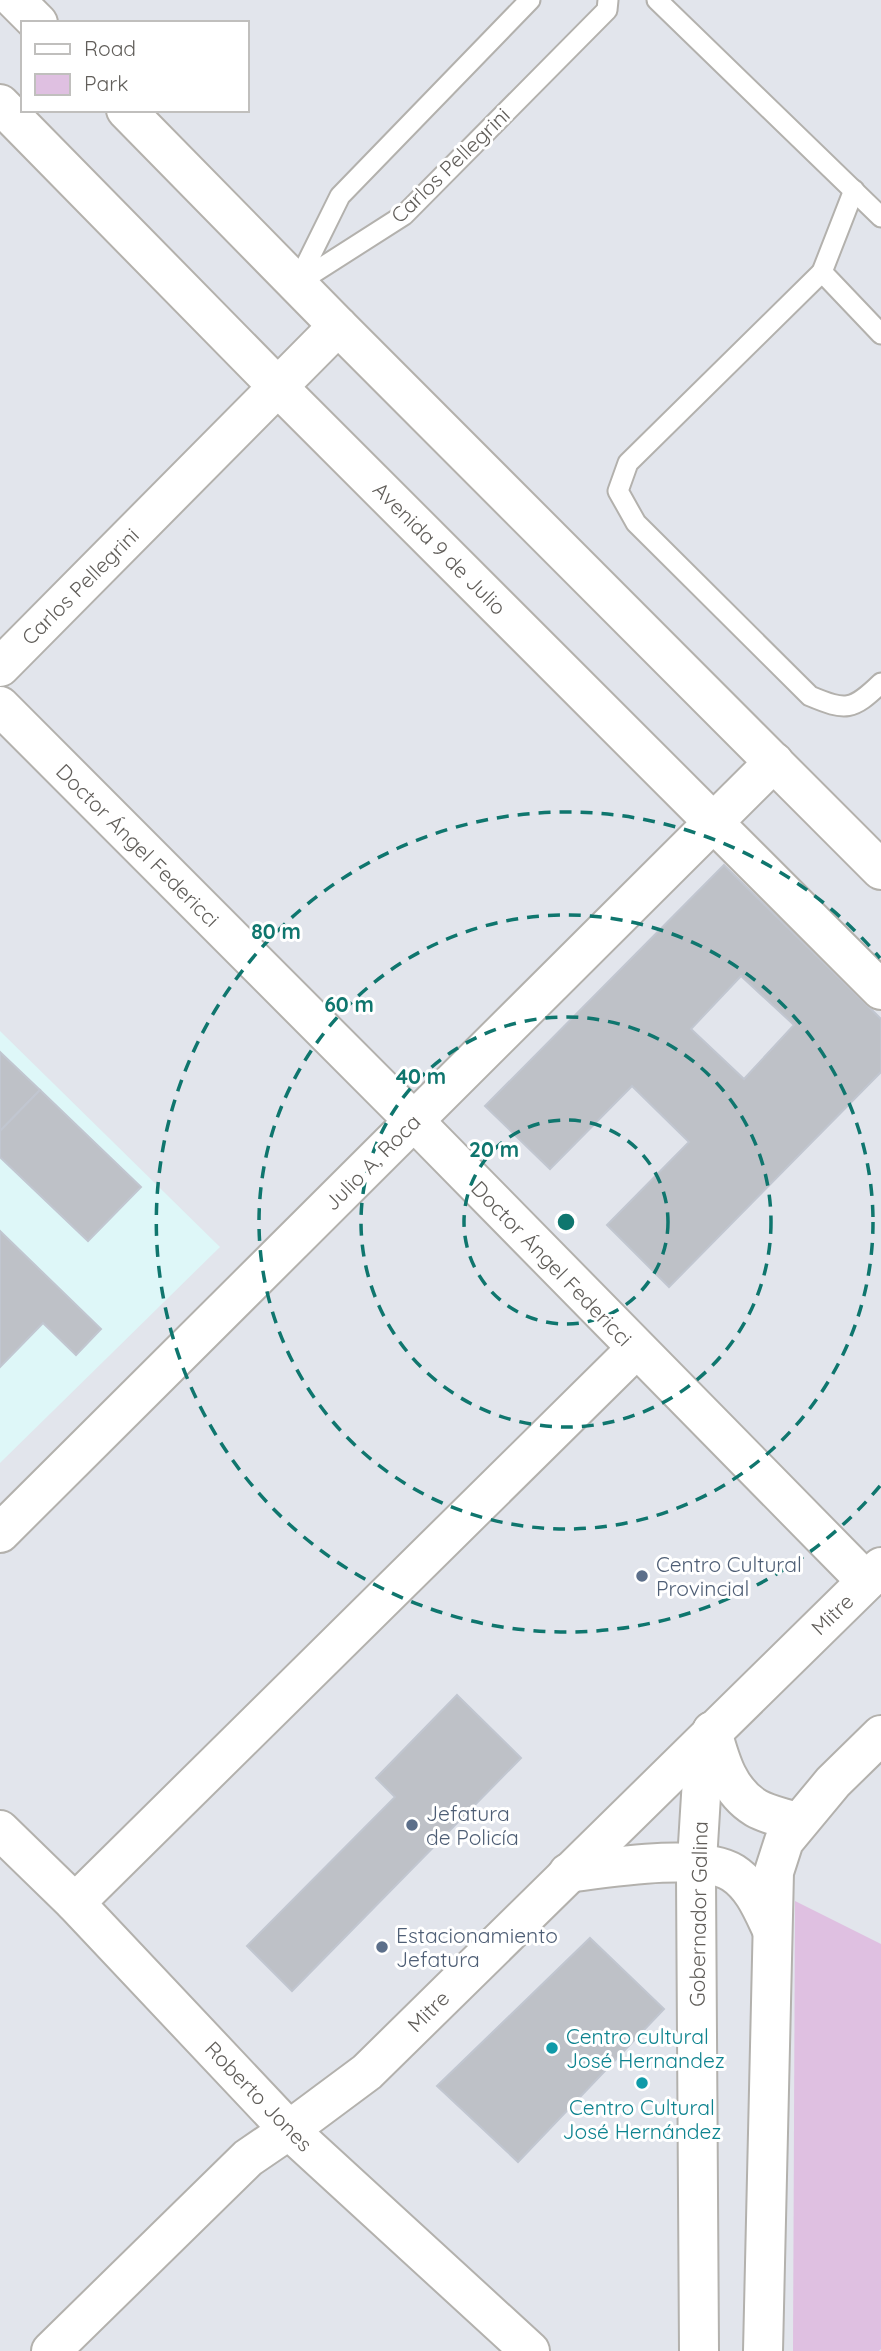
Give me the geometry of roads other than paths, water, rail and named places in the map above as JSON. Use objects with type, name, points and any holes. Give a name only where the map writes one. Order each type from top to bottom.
[{"type":"street","points":[[15,0],[36,21]]},
{"type":"street","name":"Avenida 9 de Julio","points":[[0,104],[278,387],[881,990]]},
{"type":"street","points":[[128,112],[881,870]]},
{"type":"street","name":"Carlos Pellegrini","points":[[0,667],[338,326]]},
{"type":"street","name":"Doctor Ángel Federicci","points":[[0,706],[414,1121],[636,1349],[874,1574]]},
{"type":"street","name":"Julio A, Roca","points":[[0,1533],[774,762]]},
{"type":"street","points":[[75,1903],[636,1349]]},
{"type":"street","name":"Mitre","points":[[51,2351],[248,2158],[367,2072],[874,1574]]},
{"type":"street","points":[[712,1731],[720,1762],[730,1784],[755,1807],[791,1832]]},
{"type":"street","name":"Gobernador Galina","points":[[699,2351],[696,1863],[703,1763],[712,1731]]},
{"type":"street","points":[[763,2351],[774,1872],[791,1832],[833,1782],[881,1735]]},
{"type":"street","name":"Roberto Jones","points":[[0,1829],[75,1903],[289,2130],[530,2351]]},
{"type":"street","points":[[568,1874],[623,1866],[696,1863],[732,1872],[754,1892],[772,1930]]},
{"type":"lane","points":[[296,284],[340,197],[530,0]]},
{"type":"lane","name":"Carlos Pellegrini","points":[[296,284],[404,215],[607,10],[608,0]]},
{"type":"lane","points":[[657,0],[881,217]]},
{"type":"lane","points":[[854,190],[822,272],[628,463],[618,491],[636,523],[810,696],[838,708],[862,703],[881,684]]},
{"type":"lane","points":[[822,272],[881,334]]},
{"type":"place","name":"Centro Cultural Provincial","points":[[642,1576]]},
{"type":"place","name":"Jefatura de Policía","points":[[412,1825]]},
{"type":"place","name":"Estacionamiento Jefatura","points":[[382,1947]]},
{"type":"place","name":"Centro cultural José Hernandez","points":[[552,2048]]},
{"type":"place","name":"Centro Cultural José Hernández","points":[[642,2083]]}]
